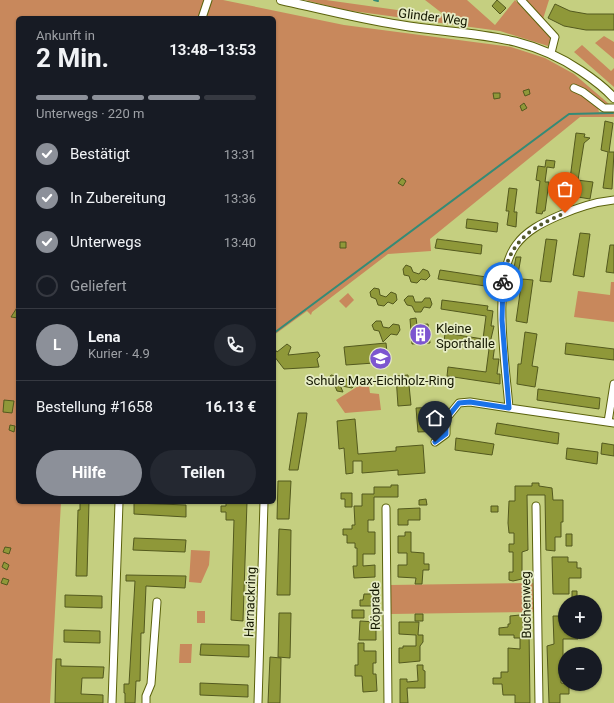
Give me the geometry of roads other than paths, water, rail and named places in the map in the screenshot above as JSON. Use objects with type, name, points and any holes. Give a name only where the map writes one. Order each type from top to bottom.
[{"type":"main road","name":"Glinder Weg","points":[[281,0],[401,25],[513,40],[551,53],[589,76],[614,97]]},
{"type":"street","points":[[203,16],[208,0]]},
{"type":"street","points":[[521,0],[555,37],[551,53]]},
{"type":"street","points":[[574,88],[604,108],[614,108]]},
{"type":"street","points":[[509,408],[502,304],[504,275],[511,252],[525,235],[546,222],[588,205],[614,200]]},
{"type":"street","points":[[435,442],[446,434],[446,419],[453,408],[459,403],[464,402],[611,423],[614,384]]},
{"type":"street","points":[[112,703],[119,504]]},
{"type":"street","name":"Harnackring","points":[[258,703],[264,504]]},
{"type":"street","name":"Buchenweg","points":[[536,506],[539,703]]},
{"type":"street","name":"Röprade","points":[[386,508],[388,703]]},
{"type":"street","points":[[146,703],[146,696],[151,684],[157,602]]},
{"type":"waterway","points":[[374,0],[378,1]]},
{"type":"waterway","points":[[276,332],[569,114],[613,113]]},
{"type":"place","name":"Kleine Sporthalle","points":[[420,335]]},
{"type":"place","name":"Schule Max-Eichholz-Ring","points":[[380,358]]}]
